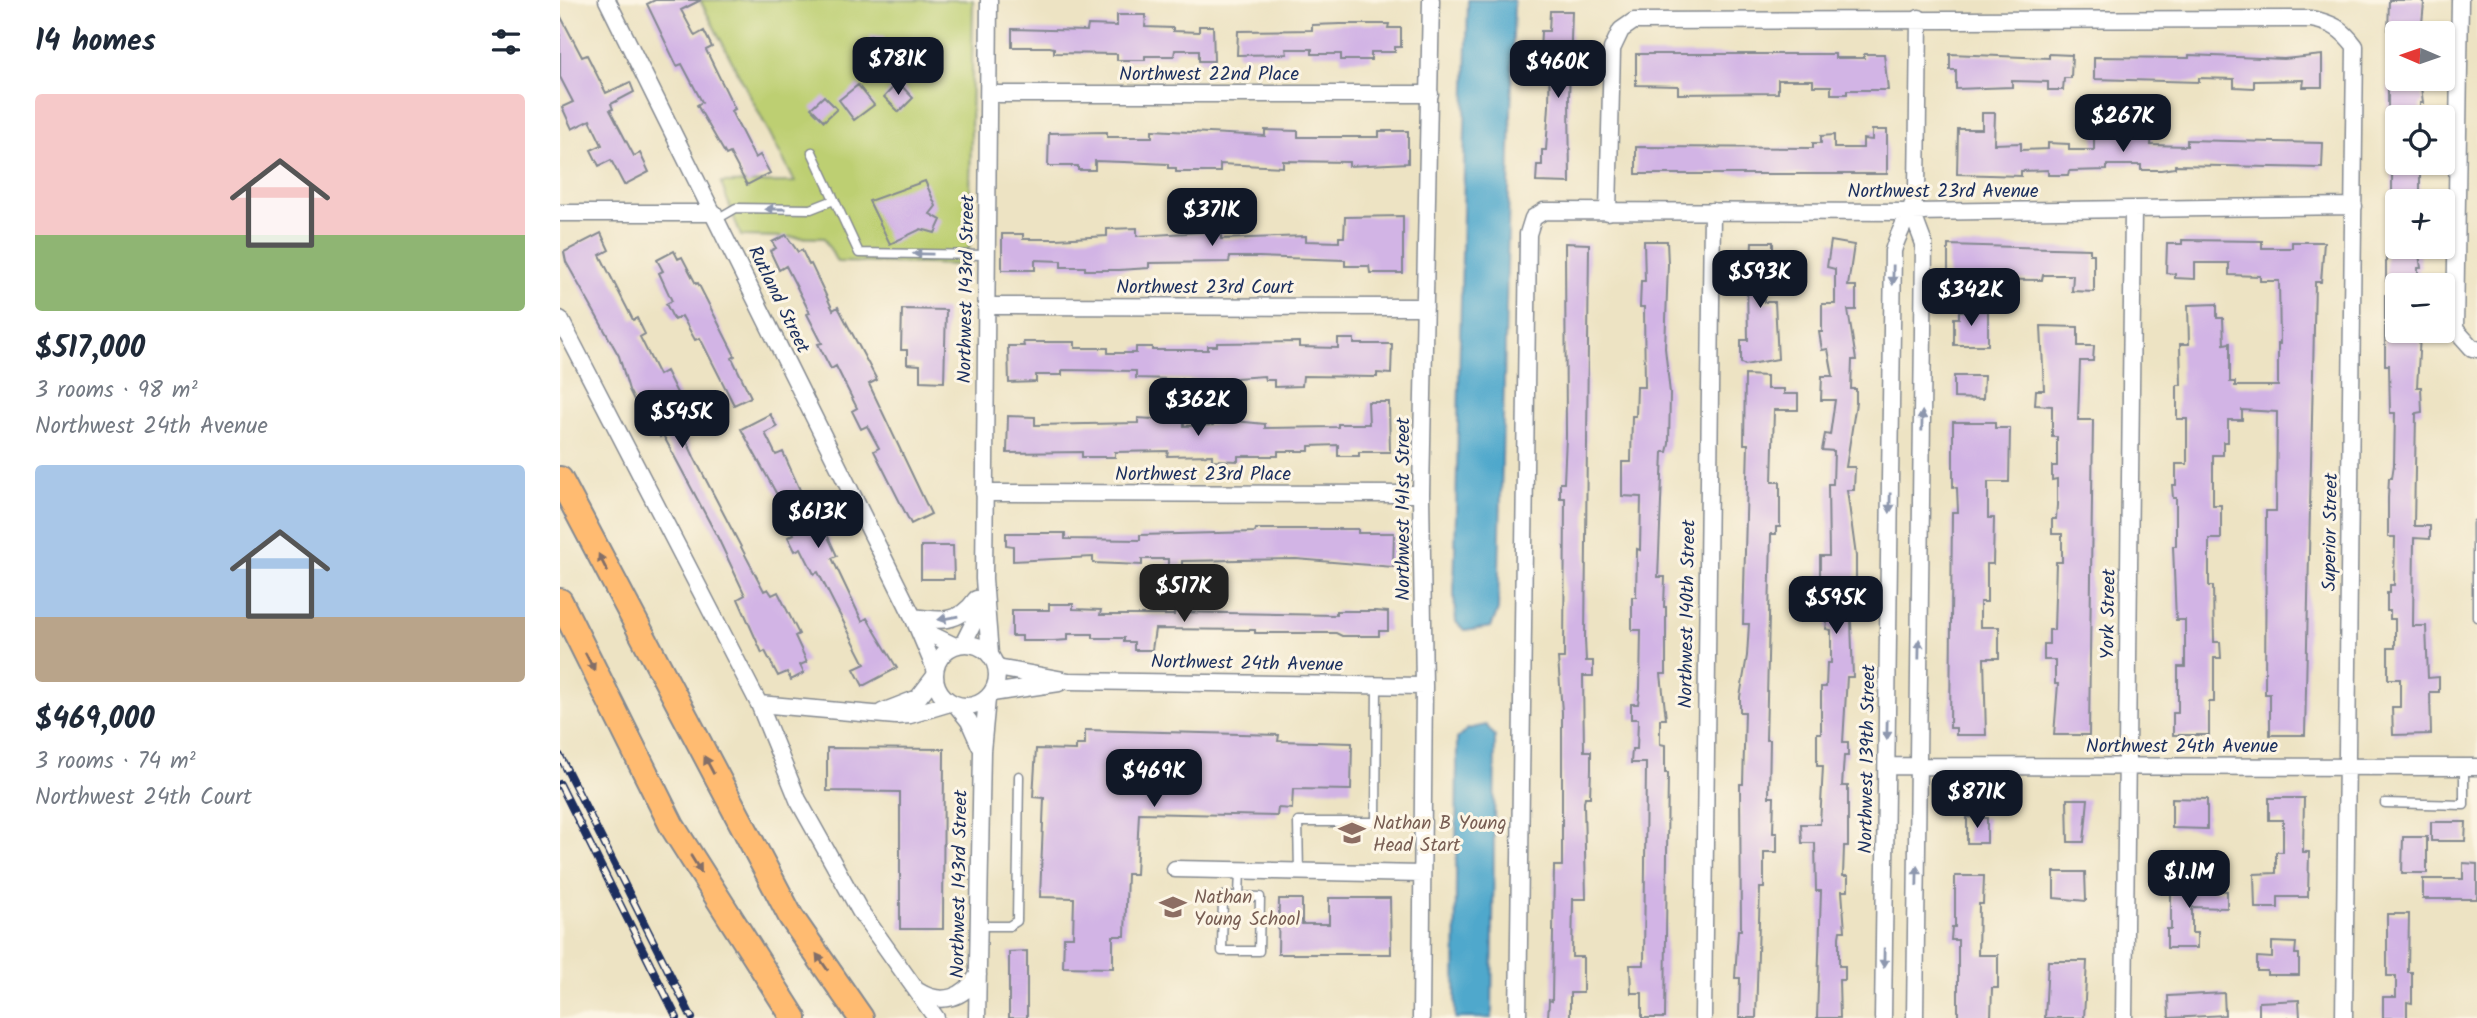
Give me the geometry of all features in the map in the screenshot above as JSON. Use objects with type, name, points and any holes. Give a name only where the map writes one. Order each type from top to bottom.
[{"type":"main road","points":[[560,479],[682,715],[791,917],[861,1018]]},
{"type":"main road","points":[[560,601],[672,826],[794,1018]]},
{"type":"street","name":"Rutland Street","points":[[607,0],[913,617],[935,672]]},
{"type":"street","name":"Northwest 143rd Street","points":[[989,0],[984,579],[993,661]]},
{"type":"street","name":"Northwest 141st Street","points":[[1421,1018],[1424,685],[1421,494],[1431,0]]},
{"type":"street","points":[[2460,0],[2455,329],[2472,348],[2477,349]]},
{"type":"street","points":[[1608,212],[1612,49],[1621,30],[1634,21],[1919,18]]},
{"type":"street","name":"Superior Street","points":[[1919,18],[2311,19],[2333,23],[2356,46],[2344,1018]]},
{"type":"street","name":"Northwest 139th Street","points":[[1884,1018],[1893,251],[1898,235],[1912,212],[1917,191],[1919,18]]},
{"type":"street","name":"Northwest 22nd Place","points":[[989,94],[1430,94]]},
{"type":"street","name":"Northwest 23rd Avenue","points":[[1518,1018],[1528,234],[1533,218],[1544,211],[1912,212],[2354,206]]},
{"type":"street","name":"York Street","points":[[2124,1018],[2133,210]]},
{"type":"street","name":"Northwest 140th Street","points":[[1703,1018],[1712,211]]},
{"type":"street","name":"Northwest 139th Street","points":[[1912,212],[1924,244],[1915,1018]]},
{"type":"street","points":[[560,213],[715,216]]},
{"type":"street","name":"Northwest 23rd Court","points":[[986,306],[1425,307]]},
{"type":"street","points":[[560,320],[759,704],[804,811],[860,911],[936,1018]]},
{"type":"street","name":"Northwest 23rd Place","points":[[984,493],[1421,494]]},
{"type":"street","name":"Northwest 143rd Street","points":[[959,645],[974,622],[976,600],[984,579]]},
{"type":"street","points":[[913,617],[953,619],[970,609],[976,600]]},
{"type":"street","name":"Rutland Street","points":[[913,617],[930,634],[959,645]]},
{"type":"street","points":[[759,704],[880,713],[911,715],[953,705],[973,706],[989,696],[998,678],[993,661],[973,644],[959,645],[942,655],[935,672],[918,698],[880,713]]},
{"type":"street","name":"Northwest 24th Avenue","points":[[993,661],[1069,681]]},
{"type":"street","points":[[935,672],[937,687],[953,705]]},
{"type":"street","name":"Northwest 24th Avenue","points":[[989,696],[1069,681],[1424,685]]},
{"type":"street","name":"Northwest 143rd Street","points":[[977,1018],[982,751],[989,696]]},
{"type":"street","name":"Northwest 143rd Street","points":[[953,705],[975,732],[982,751]]},
{"type":"street","name":"Northwest 24th Avenue","points":[[1887,766],[2471,767]]},
{"type":"street","points":[[1175,869],[1422,874]]},
{"type":"street","points":[[916,990],[934,998],[948,999],[967,990],[978,975]]},
{"type":"lane","points":[[812,152],[859,253],[987,255]]},
{"type":"lane","points":[[715,216],[736,208],[811,209],[834,200]]},
{"type":"lane","points":[[2477,524],[2477,617]]},
{"type":"lane","points":[[1299,872],[1298,822],[1376,822],[1377,685]]},
{"type":"lane","points":[[2385,803],[2464,804],[2471,767]]},
{"type":"lane","points":[[978,926],[1009,926],[1017,921],[1019,775]]},
{"type":"lane","points":[[1239,896],[1240,870]]},
{"type":"lane","points":[[1223,896],[1239,896],[1260,897],[1259,951],[1222,951],[1223,896]]},
{"type":"green space","points":[[700,0],[973,0],[969,265],[837,262],[824,238],[741,236],[721,183],[795,182]]},
{"type":"water","points":[[1468,0],[1514,0],[1498,610],[1491,627],[1465,631],[1456,622],[1454,595]]},
{"type":"water","points":[[1486,725],[1495,736],[1492,1018],[1455,1018],[1457,739],[1468,729]]},
{"type":"building","points":[[655,0],[701,0],[681,10],[695,36],[704,31],[712,47],[706,50],[735,109],[731,111],[755,158],[760,155],[770,173],[747,185],[730,153],[726,155],[697,105],[702,102],[682,64],[677,66],[647,4]]},
{"type":"building","points":[[2389,0],[2421,0],[2424,3],[2422,21],[2388,21]]},
{"type":"building","points":[[1550,11],[1572,11],[1570,183],[1536,182],[1537,165],[1542,165],[1542,150],[1546,150],[1550,53],[1540,53],[1541,31],[1549,31]]},
{"type":"building","points":[[560,15],[582,57],[587,55],[606,93],[630,82],[634,92],[611,104],[613,109],[610,110],[634,156],[640,153],[649,172],[624,185],[611,160],[599,166],[591,150],[602,145],[590,120],[572,129],[562,107],[573,102],[560,77]]},
{"type":"building","points":[[1117,15],[1146,15],[1145,27],[1173,28],[1173,31],[1199,32],[1199,26],[1213,26],[1214,61],[1199,61],[1199,50],[1175,50],[1174,56],[1145,56],[1145,60],[1117,60],[1117,54],[1054,53],[1054,48],[1050,47],[1012,47],[1012,29],[1087,31],[1088,25],[1117,26]]},
{"type":"building","points":[[1389,24],[1388,28],[1401,28],[1401,47],[1395,47],[1395,52],[1371,52],[1371,60],[1341,60],[1341,54],[1312,54],[1312,49],[1286,49],[1287,54],[1237,55],[1238,31],[1312,30],[1312,25]]},
{"type":"building","points":[[870,36],[884,37],[883,62],[869,62]]},
{"type":"building","points":[[1636,54],[1835,54],[1835,58],[1864,58],[1864,54],[1884,54],[1888,90],[1847,90],[1847,94],[1831,94],[1831,86],[1813,86],[1813,80],[1778,80],[1778,93],[1678,94],[1678,86],[1636,85]]},
{"type":"building","points":[[1950,54],[2049,58],[2049,54],[2072,55],[2071,78],[2064,78],[2063,90],[2048,90],[2048,82],[2012,81],[2012,87],[1956,89],[1956,70],[1950,70]]},
{"type":"building","points":[[2189,55],[2284,59],[2322,55],[2322,87],[2303,87],[2304,80],[2254,81],[2254,88],[2234,87],[2234,79],[2199,78],[2199,82],[2094,79],[2094,57],[2189,58]]},
{"type":"building","points":[[898,82],[913,98],[899,112],[884,97]]},
{"type":"building","points":[[858,85],[874,105],[854,120],[839,100]]},
{"type":"building","points":[[2388,91],[2422,91],[2423,103],[2420,105],[2388,105]]},
{"type":"building","points":[[824,96],[837,109],[824,121],[811,108]]},
{"type":"building","points":[[1982,113],[1995,113],[1994,144],[2021,143],[2021,150],[2048,149],[2048,143],[2069,144],[2069,150],[2094,150],[2094,132],[2152,133],[2151,145],[2187,146],[2187,140],[2323,143],[2322,168],[2175,165],[2175,168],[2141,170],[2141,165],[2107,165],[2107,170],[2069,171],[2068,175],[2048,175],[2048,170],[2021,171],[2021,176],[1957,174],[1958,129],[1982,129]]},
{"type":"building","points":[[1152,130],[1265,136],[1265,130],[1298,131],[1298,137],[1379,137],[1379,131],[1408,131],[1408,163],[1349,166],[1349,162],[1283,161],[1283,167],[1220,164],[1220,172],[1176,172],[1176,168],[1168,168],[1168,164],[1124,162],[1095,161],[1095,170],[1078,170],[1078,166],[1048,166],[1049,133],[1107,132],[1107,137],[1152,137]]},
{"type":"building","points":[[1872,130],[1887,130],[1887,174],[1636,174],[1636,147],[1813,148],[1813,143],[1821,143],[1821,136],[1834,135],[1834,148],[1863,148],[1863,139],[1872,140]]},
{"type":"building","points":[[2392,175],[2420,175],[2420,189],[2392,189]]},
{"type":"building","points":[[925,181],[936,206],[930,214],[941,220],[935,233],[921,229],[890,244],[869,201]]},
{"type":"building","points":[[1403,216],[1403,273],[1370,273],[1369,266],[1345,266],[1345,260],[1258,257],[1230,257],[1229,262],[1149,263],[1149,268],[1119,270],[1085,270],[1085,267],[1061,267],[1061,261],[1035,260],[1035,270],[1002,270],[1002,234],[1023,234],[1023,239],[1056,239],[1107,236],[1107,229],[1137,228],[1137,236],[1221,231],[1221,239],[1306,236],[1306,241],[1339,242],[1339,237],[1344,237],[1345,217]]},
{"type":"building","points":[[601,233],[609,250],[600,255],[633,320],[637,318],[645,334],[640,337],[659,375],[666,371],[679,397],[673,400],[687,429],[682,431],[694,457],[764,591],[768,589],[772,595],[778,592],[799,634],[795,636],[807,662],[800,665],[804,673],[791,680],[787,672],[778,676],[765,651],[762,653],[738,599],[745,595],[718,538],[663,435],[660,437],[647,413],[642,416],[629,390],[619,356],[566,262],[564,252]]},
{"type":"building","points":[[786,235],[798,252],[802,250],[809,265],[811,264],[833,310],[838,307],[877,380],[869,384],[931,514],[911,524],[874,451],[879,448],[867,426],[861,429],[852,411],[857,408],[836,366],[831,369],[818,344],[822,343],[807,314],[810,313],[786,266],[779,270],[770,251],[776,248],[772,242]]},
{"type":"building","points":[[2182,240],[2262,241],[2262,248],[2292,248],[2292,242],[2324,242],[2321,282],[2315,282],[2305,735],[2270,735],[2270,694],[2265,694],[2266,511],[2276,511],[2277,412],[2242,410],[2242,420],[2228,420],[2228,442],[2223,442],[2223,455],[2213,455],[2213,505],[2221,505],[2221,539],[2209,539],[2209,586],[2213,586],[2214,642],[2220,642],[2221,658],[2214,658],[2214,702],[2209,702],[2209,735],[2173,735],[2173,713],[2178,713],[2178,667],[2185,667],[2185,620],[2176,620],[2173,546],[2176,546],[2176,498],[2173,498],[2172,485],[2176,485],[2176,464],[2187,464],[2187,419],[2177,419],[2177,385],[2181,385],[2180,344],[2189,344],[2188,305],[2217,304],[2217,318],[2223,318],[2224,344],[2230,343],[2230,382],[2235,382],[2235,386],[2278,386],[2280,344],[2279,281],[2260,281],[2260,276],[2229,275],[2229,263],[2195,263],[2195,279],[2175,278],[2175,274],[2166,273],[2167,244],[2182,244]]},
{"type":"building","points":[[1644,241],[1667,241],[1668,264],[1665,348],[1670,393],[1669,444],[1667,452],[1663,452],[1658,577],[1665,577],[1666,607],[1666,674],[1661,674],[1666,719],[1660,719],[1660,744],[1665,745],[1665,773],[1668,773],[1665,1018],[1642,1018],[1642,993],[1631,993],[1630,965],[1644,965],[1646,763],[1631,763],[1632,749],[1637,749],[1638,719],[1631,719],[1631,704],[1638,704],[1640,689],[1641,630],[1632,630],[1632,597],[1636,597],[1641,497],[1622,496],[1622,462],[1631,462],[1632,416],[1636,416],[1637,387],[1645,387],[1644,307],[1640,307],[1641,281],[1645,281]]},
{"type":"building","points":[[1831,241],[1854,245],[1848,286],[1856,286],[1856,310],[1848,310],[1856,360],[1852,360],[1851,389],[1856,389],[1856,403],[1846,467],[1855,467],[1854,490],[1847,490],[1856,556],[1856,587],[1851,622],[1853,677],[1847,677],[1843,742],[1848,742],[1842,786],[1848,786],[1848,846],[1844,846],[1843,876],[1848,876],[1848,891],[1842,891],[1845,931],[1840,931],[1839,966],[1845,966],[1845,980],[1839,980],[1840,1018],[1817,1018],[1821,891],[1816,891],[1815,843],[1802,843],[1801,824],[1820,824],[1823,766],[1817,766],[1817,733],[1821,733],[1821,687],[1826,687],[1827,663],[1831,663],[1831,630],[1826,629],[1833,580],[1820,580],[1820,556],[1829,556],[1828,484],[1833,484],[1834,451],[1822,450],[1825,434],[1830,435],[1835,400],[1821,400],[1822,376],[1833,376],[1828,349],[1822,350],[1819,332],[1822,332],[1822,304],[1835,304],[1835,269],[1827,267]]},
{"type":"building","points":[[1752,242],[1773,242],[1773,271],[1764,270],[1764,302],[1775,302],[1778,359],[1745,365],[1741,363],[1741,340],[1748,340],[1747,280],[1750,280]]},
{"type":"building","points":[[1565,243],[1589,244],[1585,640],[1586,661],[1593,661],[1593,676],[1583,676],[1584,751],[1591,751],[1591,769],[1590,797],[1585,797],[1584,802],[1586,899],[1573,899],[1572,957],[1583,957],[1583,993],[1570,993],[1570,1018],[1548,1018],[1549,1000],[1552,1001],[1554,866],[1562,866],[1562,712],[1558,658],[1564,658],[1565,498],[1560,498],[1560,483],[1564,483],[1566,436]]},
{"type":"building","points":[[1948,245],[2090,249],[2090,254],[2094,254],[2094,292],[2072,291],[2073,275],[2043,275],[2042,280],[1948,279]]},
{"type":"building","points":[[674,251],[678,259],[682,257],[696,284],[698,283],[735,356],[732,358],[751,397],[734,405],[700,338],[695,340],[682,316],[674,320],[666,304],[672,301],[659,273],[663,271],[657,260]]},
{"type":"building","points":[[2386,259],[2420,259],[2421,268],[2418,268],[2418,273],[2386,273]]},
{"type":"building","points":[[902,309],[946,310],[944,382],[920,381],[920,365],[907,364],[907,350],[901,350]]},
{"type":"building","points":[[1959,311],[1988,311],[1988,345],[1954,345],[1954,318],[1959,318]]},
{"type":"building","points":[[2041,326],[2078,327],[2078,346],[2094,346],[2093,361],[2080,361],[2078,420],[2093,420],[2089,735],[2054,735],[2058,684],[2055,684],[2055,660],[2044,660],[2044,644],[2049,644],[2049,630],[2054,630],[2056,562],[2062,562],[2062,534],[2052,534],[2052,519],[2056,519],[2057,479],[2052,480],[2052,466],[2057,466],[2057,437],[2052,437],[2052,406],[2035,405],[2036,390],[2044,390]]},
{"type":"building","points":[[1338,339],[1354,339],[1354,344],[1392,344],[1391,374],[1377,373],[1377,377],[1303,376],[1302,386],[1274,387],[1274,380],[1265,380],[1264,376],[1208,380],[1136,378],[1136,371],[1062,370],[1062,375],[1036,375],[1036,382],[1009,383],[1008,346],[1024,346],[1023,342],[1075,342],[1075,348],[1108,348],[1108,353],[1136,353],[1136,347],[1152,347],[1152,350],[1208,350],[1208,346],[1217,346],[1217,343],[1299,342],[1299,347],[1338,348]]},
{"type":"building","points":[[2385,343],[2420,343],[2417,387],[2421,387],[2422,412],[2416,413],[2414,526],[2430,526],[2430,539],[2414,538],[2413,626],[2426,626],[2428,678],[2439,677],[2439,692],[2430,692],[2431,734],[2393,735],[2392,707],[2400,707],[2400,679],[2388,679],[2388,648],[2395,648],[2395,619],[2390,619],[2390,611],[2387,611],[2387,593],[2390,593],[2390,585],[2394,585],[2395,537],[2388,537],[2388,498],[2389,478],[2392,478],[2394,465],[2395,413],[2390,413],[2389,365],[2385,365]]},
{"type":"building","points":[[1745,375],[1767,376],[1767,389],[1784,389],[1784,394],[1798,394],[1798,410],[1774,410],[1772,482],[1780,482],[1780,527],[1776,527],[1776,534],[1771,534],[1766,740],[1770,740],[1769,797],[1774,797],[1773,833],[1777,833],[1777,852],[1764,852],[1764,888],[1760,888],[1756,1018],[1739,1018],[1740,978],[1735,978],[1738,930],[1741,930],[1740,784],[1743,784],[1745,712],[1740,712],[1740,697],[1749,624],[1743,624],[1748,444],[1744,444]]},
{"type":"building","points":[[1954,376],[1984,376],[1983,399],[1954,398]]},
{"type":"building","points":[[1368,402],[1389,402],[1390,452],[1359,452],[1359,456],[1338,456],[1338,445],[1309,446],[1309,451],[1278,451],[1278,456],[1238,456],[1238,461],[1212,460],[1212,455],[1167,456],[1168,451],[1115,452],[1115,457],[1082,457],[1082,452],[1007,453],[1008,416],[1035,417],[1035,425],[1138,423],[1138,418],[1184,421],[1184,426],[1213,425],[1214,419],[1265,424],[1265,428],[1338,427],[1338,424],[1369,424]]},
{"type":"building","points":[[770,414],[777,427],[765,433],[776,455],[783,452],[813,519],[818,517],[823,526],[837,556],[832,558],[862,621],[867,618],[897,668],[863,686],[854,669],[865,664],[818,572],[814,574],[801,548],[795,551],[788,537],[794,534],[778,504],[781,502],[741,429]]},
{"type":"building","points":[[1953,422],[1995,422],[1995,428],[2010,428],[2009,482],[1988,482],[1988,518],[1994,518],[1993,564],[1987,564],[1987,602],[1980,602],[1980,627],[1999,627],[1999,658],[1984,658],[1986,735],[1956,735],[1956,728],[1950,728],[1952,512],[1958,512],[1957,488],[1953,487]]},
{"type":"building","points":[[1256,529],[1358,529],[1358,533],[1394,533],[1393,567],[1296,559],[1182,561],[1182,566],[1168,566],[1168,559],[1142,559],[1142,565],[1093,563],[1093,557],[1013,561],[1013,546],[1006,545],[1006,533],[1065,533],[1065,539],[1140,540],[1140,535],[1255,532]]},
{"type":"building","points":[[921,546],[953,546],[954,579],[921,579]]},
{"type":"building","points":[[1049,604],[1073,604],[1073,609],[1101,610],[1100,615],[1174,615],[1174,612],[1336,615],[1336,611],[1388,612],[1388,631],[1379,631],[1379,636],[1342,636],[1336,633],[1155,629],[1152,650],[1134,650],[1134,642],[1124,642],[1124,638],[1093,638],[1093,634],[1068,634],[1068,640],[1053,641],[1022,641],[1022,636],[1012,636],[1012,610],[1049,610]]},
{"type":"building","points":[[1085,730],[1279,735],[1278,741],[1352,743],[1351,790],[1293,789],[1292,809],[1278,808],[1277,816],[1139,813],[1136,874],[1127,874],[1125,936],[1113,936],[1113,968],[1063,967],[1064,937],[1073,937],[1074,898],[1040,897],[1044,798],[1033,797],[1036,749],[1076,750],[1076,745],[1085,745]]},
{"type":"building","points":[[827,748],[944,749],[943,929],[900,929],[900,792],[827,791]]},
{"type":"building","points":[[2172,798],[2207,799],[2207,829],[2172,828]]},
{"type":"building","points":[[2269,798],[2304,798],[2303,852],[2309,852],[2308,897],[2278,897],[2278,908],[2255,908],[2254,874],[2276,873],[2276,852],[2283,852],[2283,820],[2269,820]]},
{"type":"building","points":[[2067,799],[2088,799],[2084,842],[2068,842]]},
{"type":"building","points":[[1967,817],[1987,818],[1987,843],[1967,843]]},
{"type":"building","points":[[2431,822],[2466,822],[2465,841],[2431,841]]},
{"type":"building","points":[[2403,837],[2427,837],[2427,873],[2402,873]]},
{"type":"building","points":[[2463,863],[2477,864],[2477,899],[2423,899],[2423,879],[2463,879]]},
{"type":"building","points":[[2054,872],[2085,872],[2086,901],[2054,898]]},
{"type":"building","points":[[2177,873],[2190,873],[2190,882],[2198,882],[2198,889],[2227,891],[2227,908],[2192,907],[2192,933],[2197,933],[2197,948],[2167,948],[2167,929],[2171,929],[2171,883],[2177,884]]},
{"type":"building","points":[[1955,876],[1984,876],[1983,904],[1979,904],[1978,955],[1998,955],[1998,988],[1992,988],[1991,1018],[1958,1018],[1958,940],[1951,940],[1952,927],[1955,927]]},
{"type":"building","points":[[1329,898],[1390,898],[1391,954],[1278,954],[1279,899],[1302,899],[1302,924],[1329,924]]},
{"type":"building","points":[[2387,914],[2409,914],[2408,972],[2412,972],[2412,1003],[2407,1002],[2407,1018],[2383,1018],[2383,997],[2396,997],[2396,976],[2387,976]]},
{"type":"building","points":[[2272,942],[2296,943],[2299,975],[2267,975],[2267,971],[2257,971],[2257,957],[2272,958]]},
{"type":"building","points":[[1027,951],[1027,1018],[1009,1018],[1009,952]]},
{"type":"building","points":[[2048,961],[2087,961],[2084,1018],[2045,1018]]},
{"type":"building","points":[[2224,993],[2225,1015],[2169,1018],[2168,996]]},
{"type":"building","points":[[2299,1000],[2300,1018],[2259,1018],[2259,1002]]},
{"type":"railway","points":[[560,756],[692,1018]]},
{"type":"railway","points":[[560,784],[677,1018]]},
{"type":"place","name":"Nathan B Young Head Start","points":[[1352,833]]},
{"type":"place","name":"Nathan Young School","points":[[1173,907]]}]
